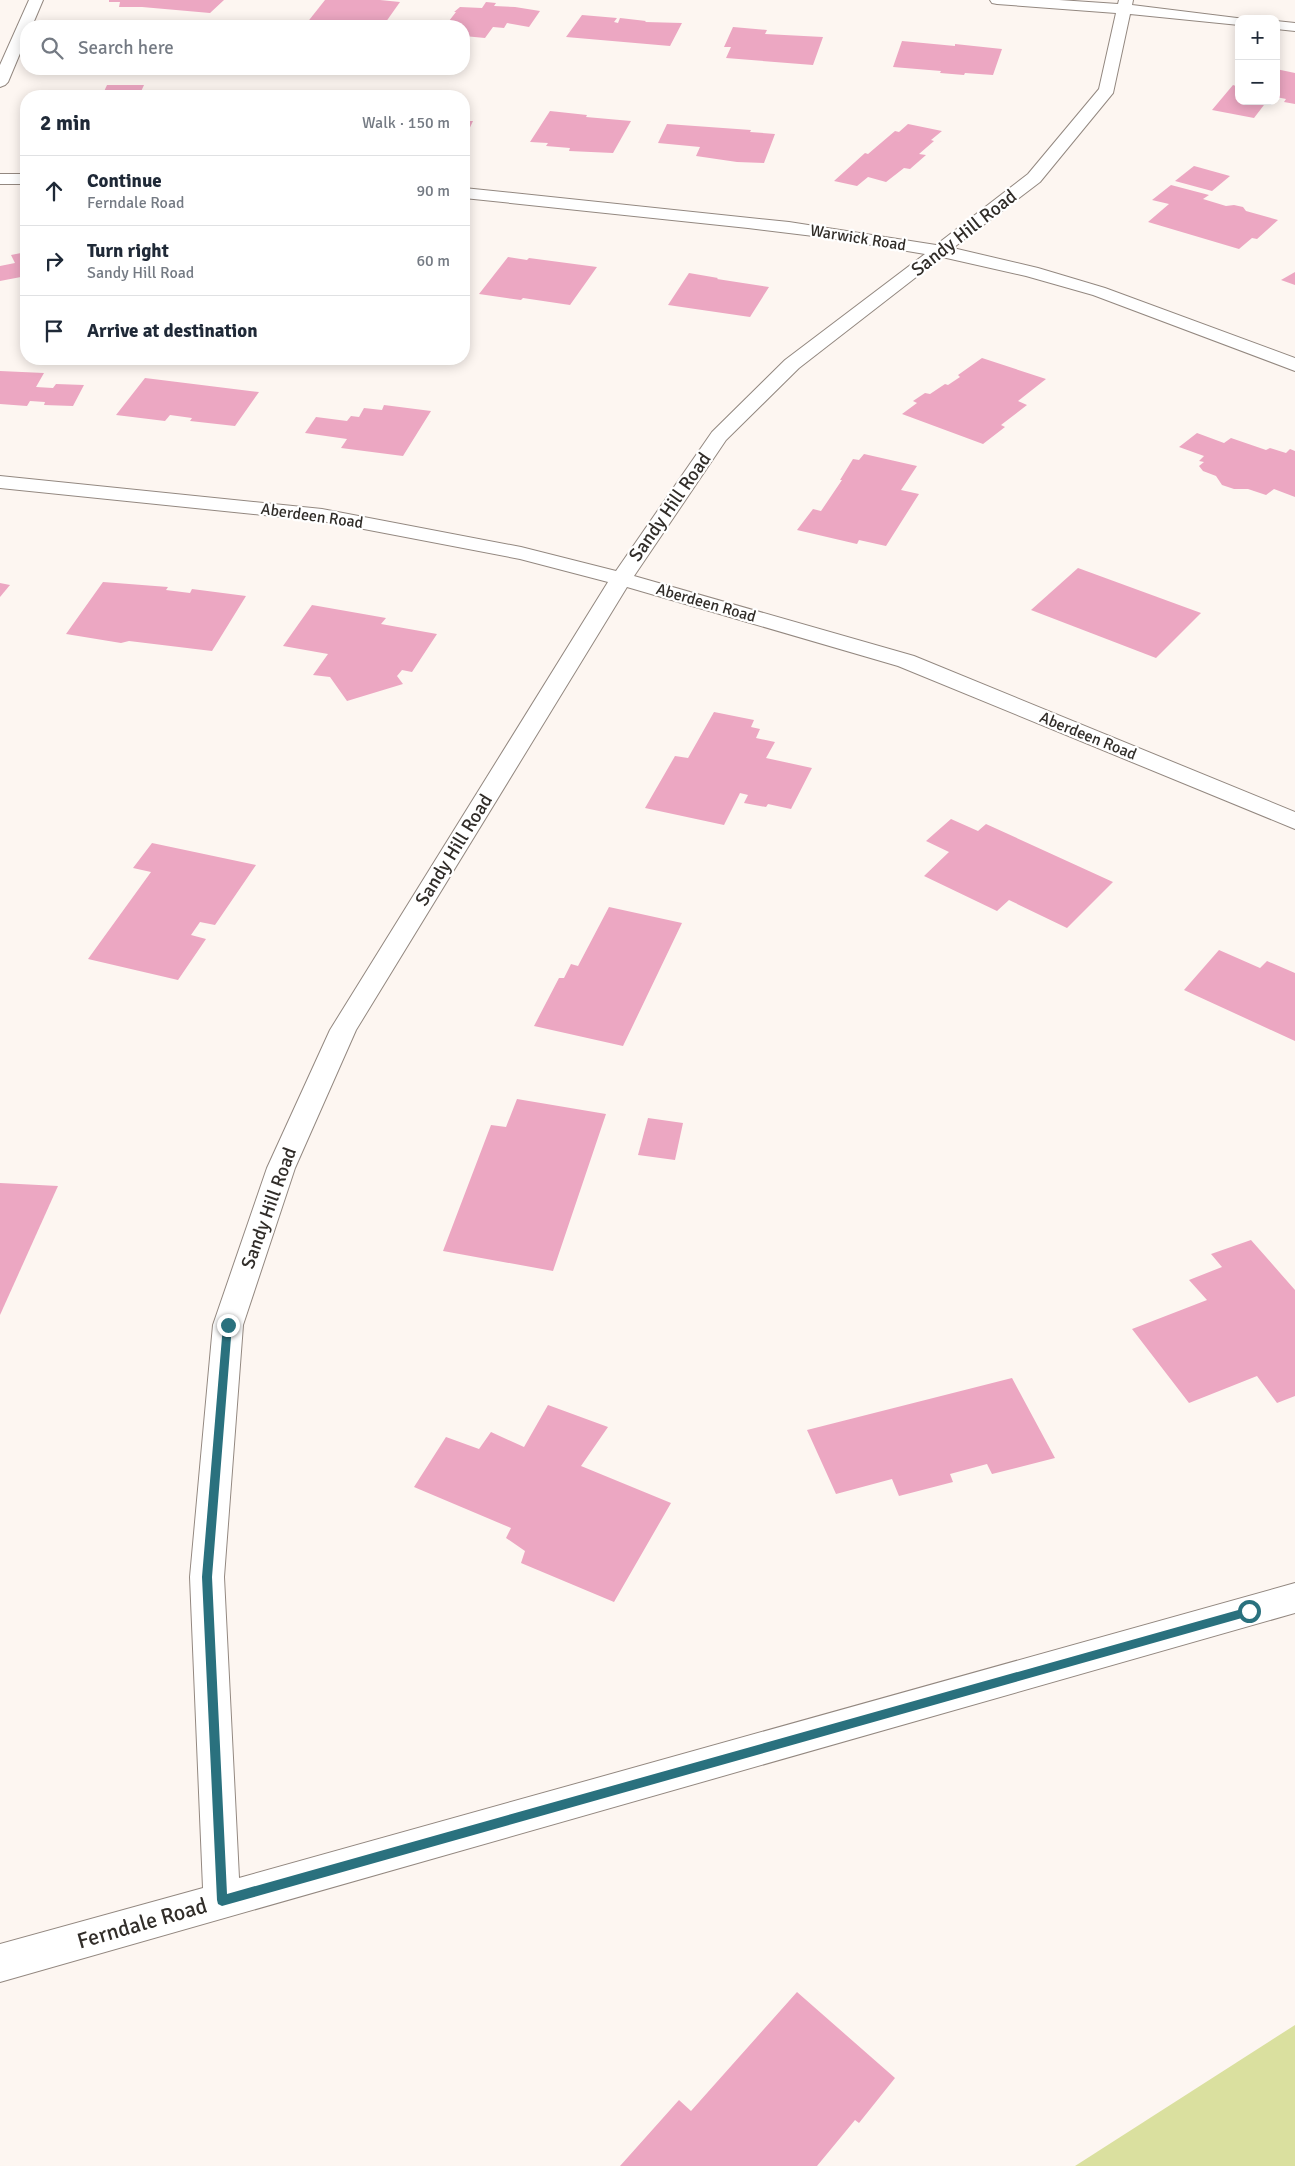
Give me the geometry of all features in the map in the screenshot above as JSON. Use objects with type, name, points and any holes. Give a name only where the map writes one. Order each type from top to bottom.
[{"type":"street","points":[[27,20],[36,0]]},
{"type":"street","points":[[997,0],[1125,5],[1235,20]]},
{"type":"street","name":"Sandy Hill Road","points":[[222,1900],[207,1577],[228,1325],[281,1168],[343,1030],[621,579],[720,436],[792,364],[1034,178],[1107,90],[1125,5]]},
{"type":"street","points":[[1280,25],[1295,27]]},
{"type":"street","points":[[0,82],[20,36]]},
{"type":"street","points":[[0,179],[20,179]]},
{"type":"street","name":"Warwick Road","points":[[470,193],[550,200],[830,232],[940,251],[1033,272],[1129,302],[1295,365]]},
{"type":"street","name":"Aberdeen Road","points":[[0,482],[322,515],[521,553],[621,579],[906,661],[1295,821]]},
{"type":"street","name":"Ferndale Road","points":[[0,1963],[1295,1598]]},
{"type":"street","points":[[1249,1611],[1295,1615]]},
{"type":"green space","points":[[1295,2025],[1295,2166],[1075,2166]]},
{"type":"building","points":[[109,0],[224,0],[210,13],[142,7],[119,7],[120,2],[109,2]]},
{"type":"building","points":[[325,0],[400,2],[387,20],[309,20]]},
{"type":"building","points":[[486,2],[496,3],[494,6],[540,11],[529,27],[507,23],[504,28],[493,27],[485,38],[470,37],[470,20],[450,20],[456,12],[454,12],[460,7],[482,8]]},
{"type":"building","points":[[582,15],[617,18],[614,22],[618,23],[620,18],[645,22],[682,23],[670,46],[566,37]]},
{"type":"building","points":[[733,27],[767,30],[765,34],[823,37],[813,65],[726,58],[731,47],[724,47]]},
{"type":"building","points":[[902,41],[1002,49],[993,75],[965,73],[964,75],[893,67]]},
{"type":"building","points":[[1280,70],[1295,73],[1295,104],[1284,102],[1286,99],[1280,98]]},
{"type":"building","points":[[107,85],[144,85],[142,90],[105,90]]},
{"type":"building","points":[[1233,85],[1235,86],[1235,105],[1264,105],[1254,118],[1212,110]]},
{"type":"building","points":[[550,111],[587,115],[586,117],[631,121],[613,153],[569,151],[570,148],[546,146],[548,143],[530,142]]},
{"type":"building","points":[[667,124],[751,130],[750,132],[775,134],[764,163],[737,162],[696,156],[700,147],[658,143]]},
{"type":"building","points":[[908,124],[942,131],[919,154],[926,155],[910,169],[904,168],[886,182],[868,177],[857,186],[834,181],[865,153],[868,154],[895,131],[899,132]]},
{"type":"building","points":[[1194,166],[1230,176],[1212,191],[1175,181]]},
{"type":"building","points":[[1171,185],[1209,195],[1203,199],[1226,206],[1243,207],[1246,211],[1278,220],[1257,239],[1252,238],[1239,249],[1148,222],[1169,204],[1152,200]]},
{"type":"building","points":[[20,253],[20,277],[0,281],[0,266],[15,263],[11,255]]},
{"type":"building","points":[[508,257],[597,267],[570,305],[479,294]]},
{"type":"building","points":[[1295,272],[1295,285],[1281,280]]},
{"type":"building","points":[[689,273],[769,287],[750,317],[668,305]]},
{"type":"building","points":[[982,358],[1046,379],[1018,401],[1027,405],[1001,425],[1005,427],[983,444],[902,414],[917,403],[913,401],[925,393],[930,394],[945,384],[948,385],[960,377],[958,375]]},
{"type":"building","points":[[0,371],[44,373],[36,387],[53,388],[56,384],[84,385],[73,406],[44,405],[45,402],[30,401],[27,406],[0,404]]},
{"type":"building","points":[[145,378],[259,392],[235,426],[190,421],[192,418],[170,415],[165,421],[116,415]]},
{"type":"building","points":[[384,405],[431,411],[403,456],[341,448],[347,439],[305,433],[316,417],[347,421],[351,416],[359,417],[364,408],[382,410]]},
{"type":"building","points":[[1197,433],[1224,443],[1231,438],[1266,450],[1270,448],[1286,453],[1290,449],[1295,451],[1295,497],[1274,489],[1266,495],[1248,489],[1234,489],[1222,485],[1216,476],[1203,471],[1199,466],[1204,462],[1199,461],[1204,456],[1179,447]]},
{"type":"building","points":[[864,454],[917,466],[901,490],[919,494],[886,546],[859,540],[857,544],[797,530],[813,509],[821,511],[842,480],[840,480],[853,459],[859,460]]},
{"type":"building","points":[[1078,568],[1201,613],[1156,658],[1031,610]]},
{"type":"building","points":[[103,582],[168,587],[166,590],[190,593],[192,589],[246,596],[212,651],[129,641],[121,643],[66,634]]},
{"type":"building","points":[[0,583],[10,585],[0,597]]},
{"type":"building","points":[[312,605],[386,618],[381,624],[437,634],[412,672],[402,670],[397,676],[403,684],[347,701],[330,677],[313,675],[328,654],[283,646]]},
{"type":"building","points":[[714,712],[754,720],[751,727],[760,729],[756,738],[775,742],[766,758],[812,768],[791,809],[768,804],[766,807],[744,803],[748,795],[740,793],[724,825],[645,808],[675,756],[688,758]]},
{"type":"building","points":[[951,819],[978,831],[986,824],[1113,882],[1067,928],[1009,900],[997,911],[924,876],[949,852],[926,841]]},
{"type":"building","points":[[152,843],[256,865],[215,925],[200,922],[191,935],[206,939],[178,980],[88,959],[151,872],[133,868]]},
{"type":"building","points":[[609,907],[682,923],[623,1046],[534,1026],[559,978],[564,978],[571,964],[578,966]]},
{"type":"building","points":[[1219,950],[1260,968],[1267,961],[1295,973],[1295,1041],[1184,990]]},
{"type":"building","points":[[517,1099],[606,1114],[553,1271],[443,1251],[491,1125],[506,1127]]},
{"type":"building","points":[[648,1118],[683,1123],[675,1160],[638,1155]]},
{"type":"building","points":[[0,1183],[58,1186],[0,1315]]},
{"type":"building","points":[[1251,1240],[1295,1290],[1295,1396],[1277,1403],[1257,1376],[1189,1403],[1132,1329],[1207,1300],[1189,1280],[1222,1267],[1211,1254]]},
{"type":"building","points":[[1012,1378],[1055,1458],[992,1474],[987,1464],[950,1474],[953,1482],[899,1496],[892,1479],[836,1494],[807,1430]]},
{"type":"building","points":[[548,1405],[608,1427],[581,1466],[671,1503],[614,1602],[521,1563],[525,1551],[506,1538],[511,1528],[414,1487],[446,1437],[479,1449],[491,1432],[524,1447]]},
{"type":"building","points":[[797,1992],[895,2078],[859,2123],[855,2120],[817,2166],[620,2166],[679,2100],[691,2111]]},
{"type":"route","points":[[228,1325],[207,1577],[222,1900],[1249,1611]]}]
